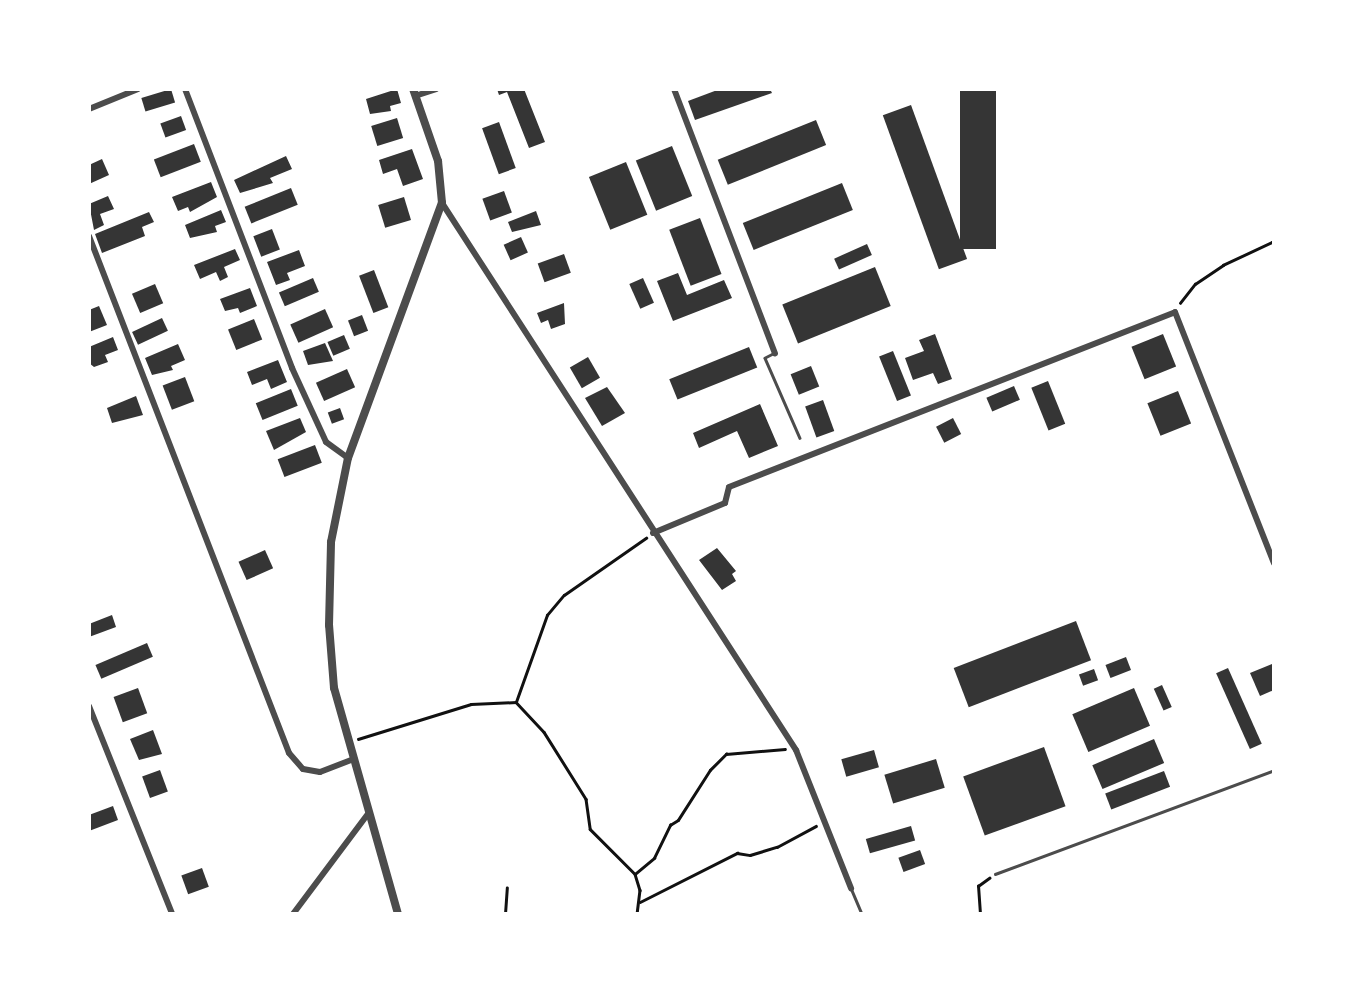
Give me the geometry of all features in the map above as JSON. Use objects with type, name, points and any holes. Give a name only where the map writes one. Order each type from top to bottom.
[{"type":"street","points":[[89,109],[138,89]]},
{"type":"street","points":[[185,89],[292,368],[326,442],[348,458]]},
{"type":"street","points":[[398,914],[367,815],[334,688],[329,625],[331,542],[348,458],[442,203],[438,161],[414,93],[436,89]]},
{"type":"street","points":[[674,89],[775,354]]},
{"type":"street","points":[[442,203],[792,744],[851,888]]},
{"type":"street","points":[[89,236],[289,753],[303,769],[320,772],[352,760]]},
{"type":"street","points":[[653,533],[725,503],[729,486],[1175,312],[1274,563]]},
{"type":"street","points":[[89,706],[172,914]]},
{"type":"street","points":[[293,914],[367,815]]},
{"type":"lane","points":[[775,354],[765,358],[800,438]]},
{"type":"lane","points":[[995,874],[1274,770]]},
{"type":"lane","points":[[851,888],[862,914]]},
{"type":"path","points":[[1175,312],[1195,284],[1223,265],[1274,241]]},
{"type":"path","points":[[516,702],[547,615],[564,595],[653,533]]},
{"type":"path","points":[[348,742],[471,704],[516,702],[544,732],[586,799],[590,829],[635,874],[640,902],[638,914]]},
{"type":"path","points":[[635,874],[654,858],[670,825],[678,820],[709,770],[726,754],[774,752],[792,744]]},
{"type":"path","points":[[640,902],[737,853],[750,855],[798,838],[823,818]]},
{"type":"path","points":[[980,914],[978,886],[995,874]]},
{"type":"path","points":[[505,914],[508,888]]},
{"type":"building","points":[[171,89],[175,102],[145,111],[141,98]]},
{"type":"building","points":[[397,89],[401,103],[390,106],[391,111],[370,114],[366,99]]},
{"type":"building","points":[[497,89],[524,89],[545,142],[529,148],[507,92],[499,95]]},
{"type":"building","points":[[720,89],[770,89],[772,93],[695,120],[688,101]]},
{"type":"building","points":[[960,89],[996,89],[996,249],[960,249]]},
{"type":"building","points":[[911,105],[967,259],[939,269],[883,115]]},
{"type":"building","points":[[181,116],[186,130],[165,138],[160,124]]},
{"type":"building","points":[[397,118],[403,138],[377,146],[371,126]]},
{"type":"building","points":[[816,120],[826,145],[728,185],[718,160]]},
{"type":"building","points":[[499,122],[516,168],[499,174],[482,128]]},
{"type":"building","points":[[194,144],[201,162],[161,177],[154,159]]},
{"type":"building","points":[[672,146],[692,196],[656,211],[636,161]]},
{"type":"building","points":[[412,149],[423,179],[403,186],[397,169],[383,174],[379,160]]},
{"type":"building","points":[[286,156],[292,169],[270,178],[273,183],[240,193],[234,180]]},
{"type":"building","points":[[102,159],[109,175],[89,184],[89,165]]},
{"type":"building","points":[[626,162],[647,215],[610,230],[589,177]]},
{"type":"building","points":[[211,182],[217,197],[190,212],[188,207],[178,211],[172,197]]},
{"type":"building","points":[[842,183],[853,210],[754,250],[743,223]]},
{"type":"building","points":[[291,188],[298,205],[251,223],[245,207]]},
{"type":"building","points":[[504,191],[512,213],[490,220],[482,199]]},
{"type":"building","points":[[108,196],[114,209],[100,214],[104,225],[94,230],[89,204]]},
{"type":"building","points":[[404,197],[411,220],[385,228],[378,205]]},
{"type":"building","points":[[221,210],[226,222],[215,226],[217,232],[190,238],[185,225]]},
{"type":"building","points":[[536,211],[541,225],[512,232],[508,222]]},
{"type":"building","points":[[149,212],[154,222],[142,227],[145,236],[102,253],[95,234]]},
{"type":"building","points":[[700,218],[722,274],[691,286],[669,230]]},
{"type":"building","points":[[272,229],[280,250],[261,257],[253,236]]},
{"type":"building","points":[[521,237],[528,253],[511,260],[504,245]]},
{"type":"building","points":[[867,244],[872,255],[839,270],[834,259]]},
{"type":"building","points":[[235,249],[240,260],[224,267],[228,277],[220,281],[216,272],[200,279],[194,265]]},
{"type":"building","points":[[299,250],[305,266],[287,273],[290,280],[276,285],[267,262]]},
{"type":"building","points":[[564,254],[571,273],[545,282],[538,264]]},
{"type":"building","points":[[875,267],[891,306],[798,343],[782,304]]},
{"type":"building","points":[[374,270],[388,307],[373,313],[359,276]]},
{"type":"building","points":[[678,273],[687,295],[724,280],[732,298],[673,321],[657,281]]},
{"type":"building","points":[[313,278],[319,292],[285,306],[279,292]]},
{"type":"building","points":[[643,278],[654,303],[640,309],[629,284]]},
{"type":"building","points":[[155,284],[163,303],[140,313],[132,294]]},
{"type":"building","points":[[250,288],[257,306],[240,313],[238,308],[225,311],[220,299]]},
{"type":"building","points":[[564,303],[565,324],[551,329],[548,320],[541,323],[537,313]]},
{"type":"building","points":[[99,306],[107,325],[89,332],[89,310]]},
{"type":"building","points":[[325,309],[333,327],[298,343],[290,324]]},
{"type":"building","points":[[362,315],[368,331],[354,336],[348,320]]},
{"type":"building","points":[[162,318],[168,331],[138,345],[132,332]]},
{"type":"building","points":[[254,319],[262,339],[236,350],[228,329]]},
{"type":"building","points":[[935,334],[952,379],[938,384],[933,373],[913,380],[905,358],[924,351],[919,340]]},
{"type":"building","points":[[1163,334],[1176,366],[1145,379],[1131,347]]},
{"type":"building","points":[[344,335],[350,349],[333,356],[327,342]]},
{"type":"building","points":[[113,337],[118,350],[105,355],[108,362],[94,367],[89,363],[89,347]]},
{"type":"building","points":[[325,343],[333,361],[308,365],[303,351]]},
{"type":"building","points":[[178,344],[185,360],[171,366],[173,370],[152,375],[145,358]]},
{"type":"building","points":[[749,347],[757,367],[678,400],[669,379]]},
{"type":"building","points":[[893,351],[911,396],[897,401],[879,357]]},
{"type":"building","points":[[588,357],[600,378],[582,388],[570,368]]},
{"type":"building","points":[[278,360],[287,382],[271,389],[267,379],[252,385],[247,372]]},
{"type":"building","points":[[811,366],[819,386],[799,395],[791,374]]},
{"type":"building","points":[[347,369],[355,387],[324,401],[316,383]]},
{"type":"building","points":[[185,377],[194,401],[172,410],[163,386]]},
{"type":"building","points":[[1048,381],[1065,424],[1049,430],[1031,388]]},
{"type":"building","points":[[1014,386],[1020,400],[992,412],[986,398]]},
{"type":"building","points":[[607,387],[625,413],[602,426],[585,398]]},
{"type":"building","points":[[291,389],[298,406],[263,420],[256,403]]},
{"type":"building","points":[[1178,391],[1191,423],[1161,436],[1147,403]]},
{"type":"building","points":[[136,396],[143,415],[112,423],[107,408]]},
{"type":"building","points":[[823,400],[834,431],[816,438],[805,406]]},
{"type":"building","points":[[760,404],[778,446],[749,458],[737,431],[699,448],[693,433]]},
{"type":"building","points":[[340,408],[344,419],[332,424],[328,412]]},
{"type":"building","points":[[300,418],[306,432],[274,450],[266,431]]},
{"type":"building","points":[[953,418],[961,434],[944,443],[936,427]]},
{"type":"building","points":[[315,445],[322,463],[284,477],[278,459]]},
{"type":"building","points":[[717,548],[736,571],[732,574],[736,581],[722,590],[699,560]]},
{"type":"building","points":[[265,550],[273,568],[247,580],[239,562]]},
{"type":"building","points":[[112,615],[116,627],[89,637],[89,624]]},
{"type":"building","points":[[1076,621],[1091,660],[969,707],[954,668]]},
{"type":"building","points":[[147,643],[153,657],[101,679],[95,665]]},
{"type":"building","points":[[1126,657],[1131,670],[1110,678],[1105,665]]},
{"type":"building","points":[[1272,664],[1274,690],[1260,696],[1250,673]]},
{"type":"building","points":[[1228,668],[1262,744],[1250,749],[1216,673]]},
{"type":"building","points":[[1094,669],[1098,680],[1083,686],[1079,674]]},
{"type":"building","points":[[1162,685],[1172,707],[1164,711],[1154,689]]},
{"type":"building","points":[[138,688],[147,713],[123,722],[114,697]]},
{"type":"building","points":[[1134,688],[1150,726],[1088,752],[1072,714]]},
{"type":"building","points":[[153,730],[162,754],[139,760],[130,739]]},
{"type":"building","points":[[1154,739],[1164,763],[1102,789],[1092,765]]},
{"type":"building","points":[[1044,747],[1066,806],[985,836],[963,776]]},
{"type":"building","points":[[874,750],[879,767],[846,777],[841,759]]},
{"type":"building","points":[[936,759],[945,788],[893,803],[884,775]]},
{"type":"building","points":[[160,770],[168,792],[150,798],[142,776]]},
{"type":"building","points":[[1164,771],[1170,787],[1111,809],[1105,794]]},
{"type":"building","points":[[113,806],[118,820],[89,831],[89,815]]},
{"type":"building","points":[[911,826],[915,840],[870,853],[866,839]]},
{"type":"building","points":[[920,850],[925,864],[904,872],[898,858]]},
{"type":"building","points":[[202,868],[209,887],[188,894],[181,876]]}]
